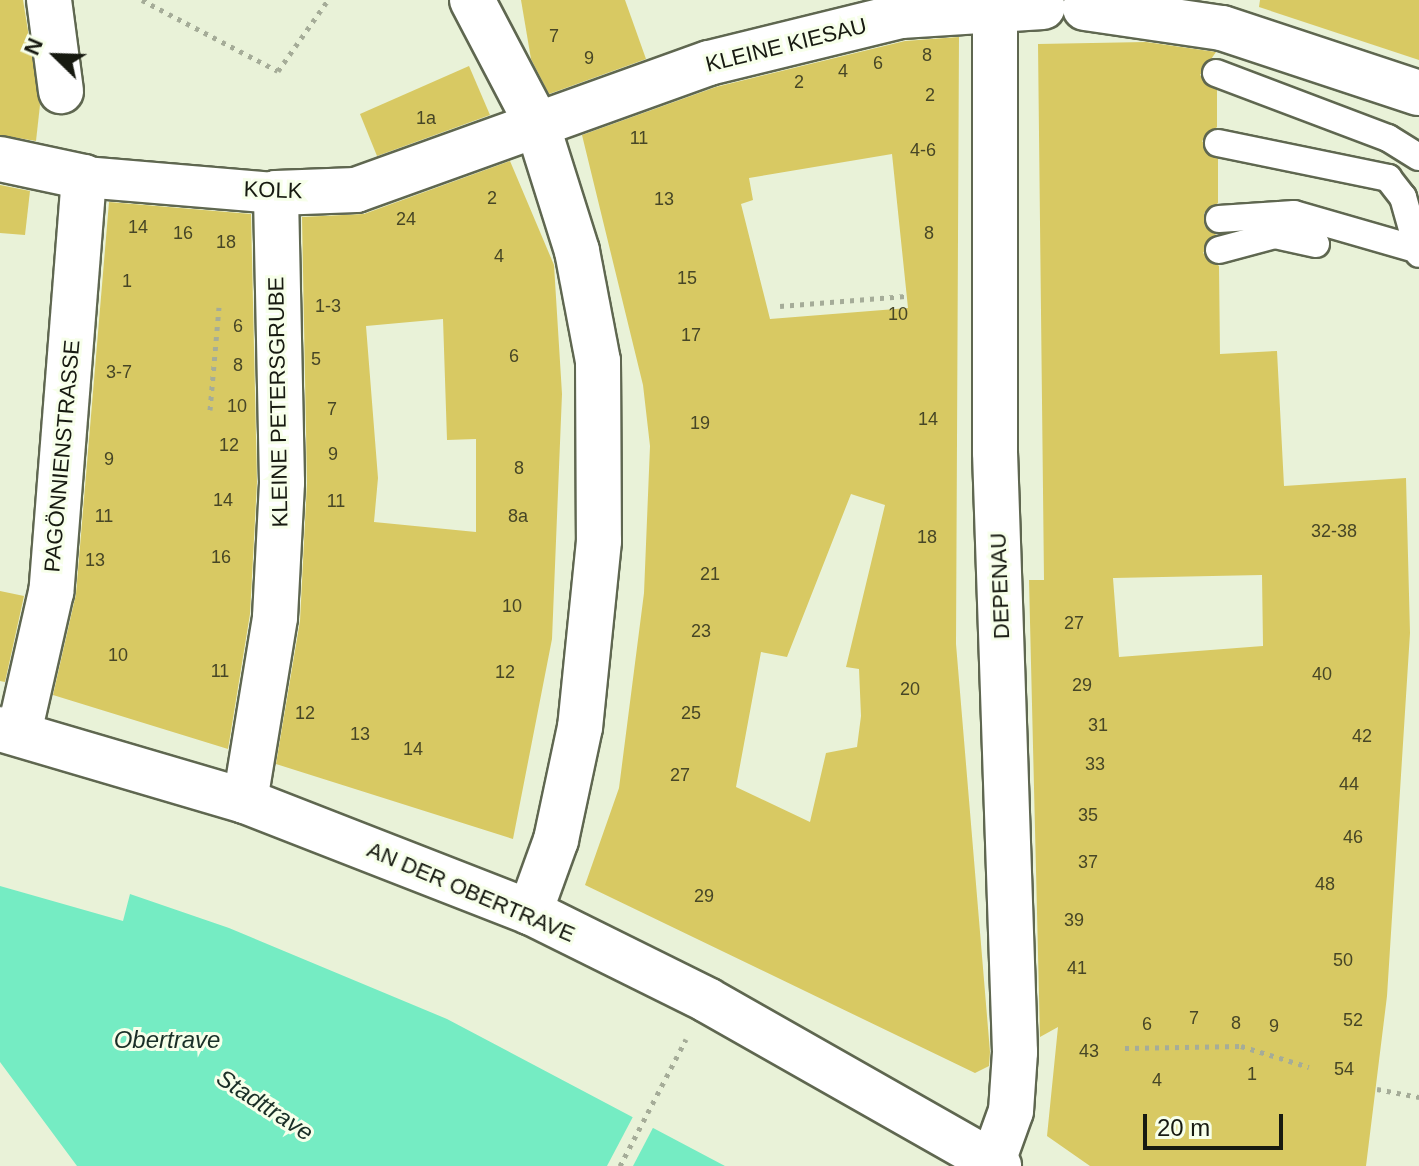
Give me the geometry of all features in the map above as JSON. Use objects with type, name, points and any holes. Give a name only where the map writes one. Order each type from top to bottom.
[{"type":"street","points":[[49,0],[61,91]]},
{"type":"street","points":[[472,0],[537,124],[577,251],[598,361],[601,427],[599,541],[580,727],[556,840],[530,912]]},
{"type":"street","name":"KLEINE KIESAU","points":[[537,124],[709,63],[901,16],[1036,6],[1222,28],[1419,93]]},
{"type":"street","name":"DEPENAU","points":[[996,1164],[1011,1111],[1015,1052],[995,452],[1036,6]]},
{"type":"street","name":"KOLK","points":[[0,159],[84,177],[276,193],[356,190],[537,124]]},
{"type":"street","name":"PAGÖNNIENSTRASSE","points":[[10,731],[51,592],[84,177]]},
{"type":"street","name":"KLEINE PETERSGRUBE","points":[[245,801],[275,617],[282,497],[276,193]]},
{"type":"street","name":"AN DER OBERTRAVE","points":[[10,731],[245,801],[530,912],[707,1000],[996,1164]]},
{"type":"lane","points":[[1216,73],[1388,138],[1419,157]]},
{"type":"lane","points":[[1218,143],[1388,178],[1403,197],[1419,252]]},
{"type":"lane","points":[[1219,219],[1294,214],[1419,252]]},
{"type":"lane","points":[[1219,250],[1275,235],[1316,244]]},
{"type":"path","points":[[142,0],[278,71],[328,0]]},
{"type":"path","points":[[780,306],[906,296]]},
{"type":"path","points":[[210,410],[219,307]]},
{"type":"path","points":[[1125,1048],[1241,1046],[1309,1067]]},
{"type":"path","points":[[620,1166],[661,1087]]},
{"type":"path","points":[[1377,1089],[1419,1097]]},
{"type":"water","name":"Obertrave","points":[[0,886],[123,921],[130,894],[229,928],[447,1019],[725,1166],[77,1166],[0,1062]]},
{"type":"pier","points":[[636,1111],[656,1122],[633,1166],[607,1166]]},
{"type":"building","points":[[0,0],[23,0],[40,105],[36,141],[0,135]]},
{"type":"building","points":[[521,0],[625,0],[646,59],[549,94],[531,59]]},
{"type":"building","points":[[1260,0],[1419,0],[1419,60],[1259,7]]},
{"type":"building","points":[[959,37],[956,644],[990,1052],[989,1066],[975,1073],[585,885],[619,788],[644,593],[650,446],[643,385],[582,135],[716,87],[905,41]],"holes":[[[892,154],[908,308],[770,319],[741,204],[753,200],[749,178]],[[851,494],[885,505],[846,667],[859,669],[861,716],[857,747],[826,753],[810,822],[736,787],[761,652],[787,657]]]},
{"type":"building","points":[[1146,42],[1216,52],[1200,75],[1217,90],[1217,127],[1202,141],[1218,159],[1218,203],[1204,213],[1205,227],[1216,234],[1203,253],[1219,266],[1220,354],[1277,351],[1284,486],[1406,478],[1410,633],[1387,996],[1366,1166],[1090,1166],[1047,1136],[1058,1027],[1040,1037],[1029,580],[1044,580],[1038,44]],"holes":[[[1262,575],[1263,646],[1119,657],[1113,578]]]},
{"type":"building","points":[[469,66],[490,115],[377,156],[360,114]]},
{"type":"building","points":[[510,161],[554,265],[562,394],[552,639],[513,839],[276,764],[300,621],[307,483],[302,217],[364,214]],"holes":[[[443,319],[447,440],[476,439],[476,532],[374,522],[378,478],[366,326]]]},
{"type":"building","points":[[0,185],[30,191],[25,235],[0,233]]},
{"type":"building","points":[[109,202],[251,214],[257,482],[250,614],[228,749],[53,695],[76,594]]},
{"type":"building","points":[[0,591],[24,596],[5,682],[0,681]]},
{"type":"water label","name":"Stadttrave","points":[[265,1105]]}]
